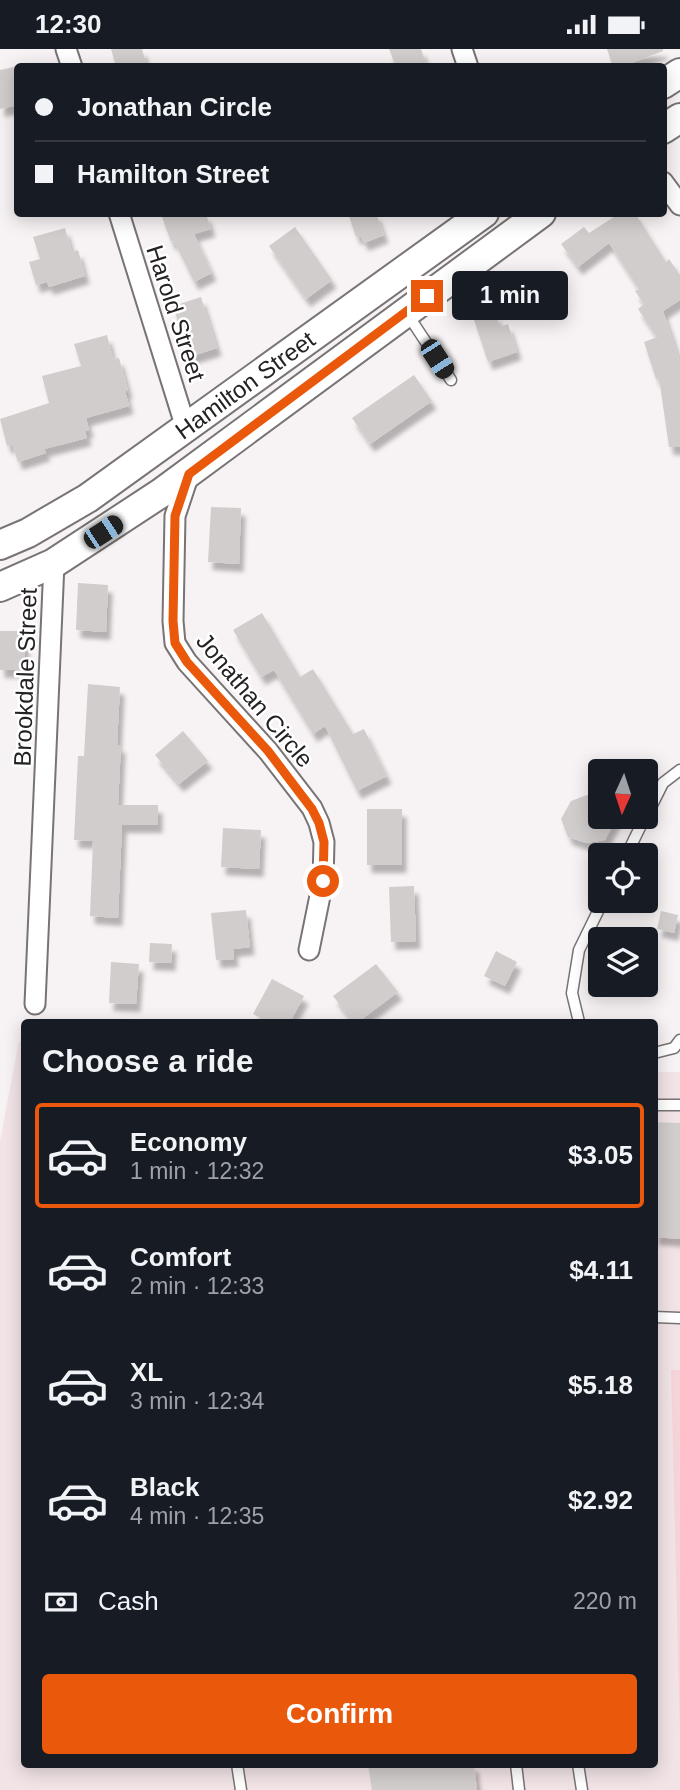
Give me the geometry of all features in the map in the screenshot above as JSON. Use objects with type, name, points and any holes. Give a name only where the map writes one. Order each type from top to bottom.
[{"type":"main road","name":"Hamilton Street","points":[[0,545],[28,533],[88,498],[478,217]]},
{"type":"main road","name":"Hamilton Street","points":[[0,587],[54,563],[189,474],[405,311],[535,217]]},
{"type":"street","points":[[667,187],[680,205]]},
{"type":"street","name":"Harold Street","points":[[119,217],[186,428]]},
{"type":"street","name":"Jonathan Circle","points":[[189,474],[175,516],[175,643],[187,662],[268,751],[312,809],[319,823],[324,842],[323,881],[309,950]]},
{"type":"street","name":"Brookdale Street","points":[[35,1004],[54,563]]},
{"type":"lane","points":[[405,311],[451,380]]},
{"type":"lane","points":[[658,793],[663,783],[680,770]]},
{"type":"lane","points":[[578,1019],[572,993],[579,950],[597,913]]},
{"type":"lane","points":[[658,1052],[674,1048],[680,1040]]},
{"type":"lane","points":[[658,1105],[680,1105]]},
{"type":"lane","points":[[658,1317],[680,1318]]},
{"type":"lane","points":[[237,1768],[240,1790]]},
{"type":"lane","points":[[516,1768],[519,1790]]},
{"type":"lane","points":[[579,1768],[582,1790]]},
{"type":"shaded area","points":[[19,1041],[21,1768],[658,1768],[658,1072],[680,1072],[680,1790],[0,1790],[0,1141]]},
{"type":"shaded area","points":[[671,1370],[680,1370],[680,1734]]},
{"type":"building","points":[[111,49],[142,49],[146,63],[115,63]]},
{"type":"building","points":[[389,49],[421,49],[426,63],[394,63]]},
{"type":"building","points":[[607,49],[663,49],[632,63],[612,63]]},
{"type":"building","points":[[14,67],[14,106],[0,109],[0,70]]},
{"type":"building","points":[[162,217],[207,217],[211,229],[194,234],[212,273],[194,282],[174,241],[171,242]]},
{"type":"building","points":[[349,217],[377,217],[384,235],[364,243],[360,235],[356,237]]},
{"type":"building","points":[[614,217],[638,217],[666,262],[669,259],[680,275],[680,300],[663,311],[680,362],[680,447],[669,447],[659,378],[656,379],[644,342],[657,337],[638,309],[644,304],[635,291],[639,289],[609,243],[578,267],[561,244],[584,227],[589,233]]},
{"type":"building","points":[[295,227],[332,280],[306,299],[269,246]]},
{"type":"building","points":[[65,228],[72,252],[78,250],[85,276],[49,287],[47,282],[36,285],[29,262],[40,259],[33,237]]},
{"type":"building","points":[[201,297],[217,348],[189,357],[173,306]]},
{"type":"building","points":[[496,314],[500,327],[508,324],[517,352],[488,362],[474,320]]},
{"type":"building","points":[[107,335],[113,359],[119,358],[129,406],[86,418],[89,430],[85,431],[87,438],[44,449],[46,453],[18,462],[12,444],[7,446],[0,419],[49,403],[42,376],[81,366],[74,344]]},
{"type":"building","points":[[414,375],[432,401],[370,444],[352,418]]},
{"type":"building","points":[[211,507],[241,508],[239,564],[208,562]]},
{"type":"building","points":[[78,583],[108,585],[106,632],[76,630]]},
{"type":"building","points":[[262,613],[300,677],[313,669],[353,734],[364,729],[387,776],[357,791],[325,726],[313,734],[274,670],[261,677],[233,630]]},
{"type":"building","points":[[0,631],[22,631],[21,640],[25,640],[24,670],[0,670]]},
{"type":"building","points":[[88,684],[120,687],[118,805],[158,805],[158,825],[122,825],[118,918],[90,916],[93,841],[74,840],[78,756],[84,756]]},
{"type":"building","points":[[183,731],[208,761],[179,784],[155,755]]},
{"type":"building","points":[[588,795],[588,829],[611,829],[605,840],[586,843],[568,837],[561,819],[571,801]]},
{"type":"building","points":[[367,809],[402,809],[402,865],[367,865]]},
{"type":"building","points":[[223,828],[261,830],[259,869],[221,867]]},
{"type":"building","points":[[414,886],[416,941],[391,942],[389,887]]},
{"type":"building","points":[[246,910],[250,947],[233,949],[234,959],[216,960],[211,913]]},
{"type":"building","points":[[661,911],[678,915],[674,933],[657,927]]},
{"type":"building","points":[[150,943],[172,944],[171,963],[149,962]]},
{"type":"building","points":[[496,951],[517,962],[505,986],[484,976]]},
{"type":"building","points":[[111,962],[139,964],[136,1004],[109,1003]]},
{"type":"building","points":[[376,964],[398,992],[362,1019],[351,1019],[333,996]]},
{"type":"building","points":[[272,979],[304,996],[292,1019],[262,1019],[253,1014]]},
{"type":"building","points":[[658,1122],[680,1123],[680,1239],[658,1237]]},
{"type":"building","points":[[369,1768],[474,1768],[477,1790],[372,1790]]},
{"type":"route","points":[[323,881],[324,842],[312,809],[268,751],[187,662],[175,643],[175,516],[189,474],[427,296]]}]
